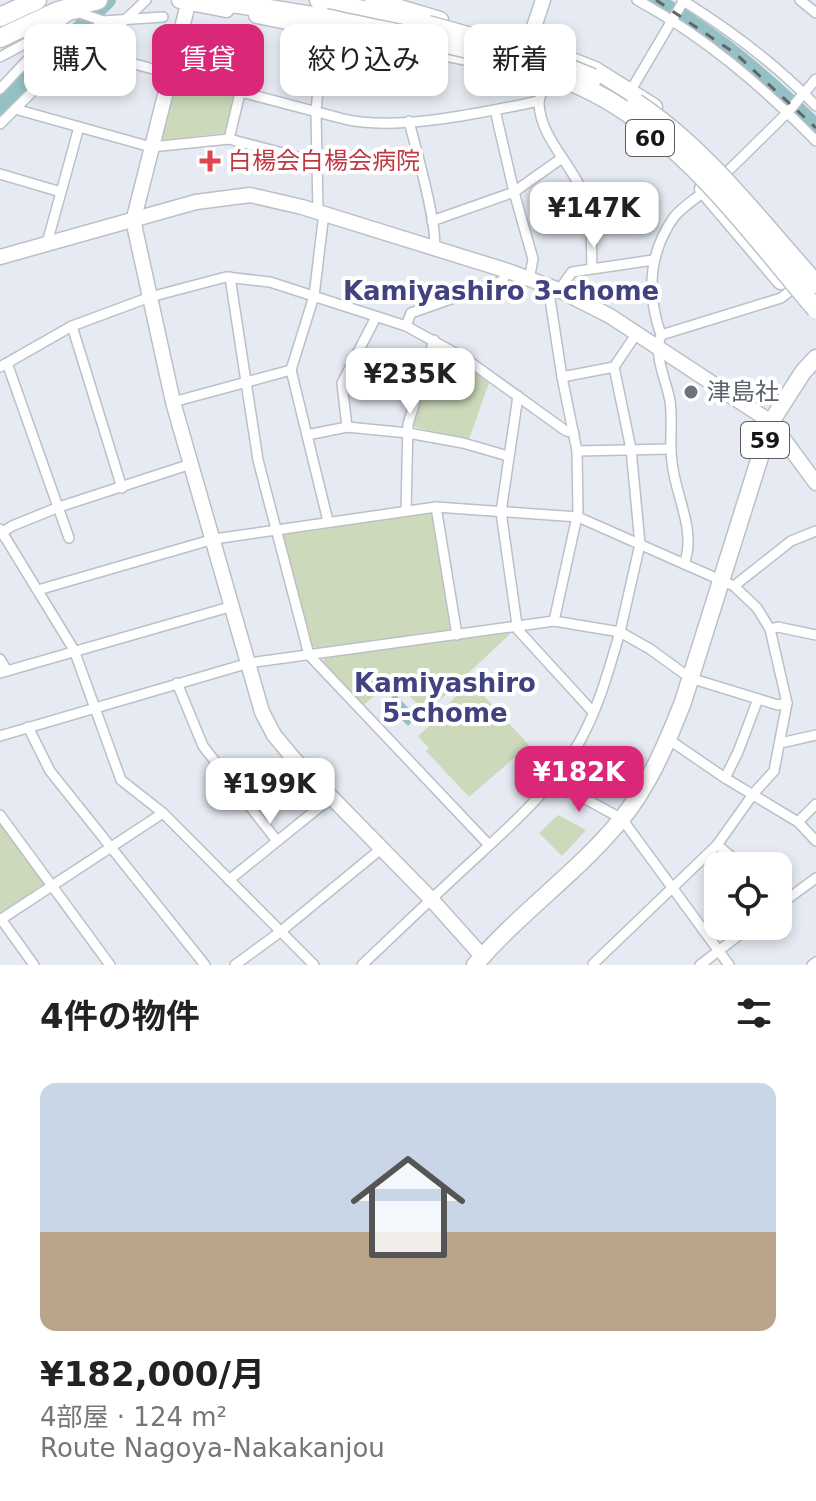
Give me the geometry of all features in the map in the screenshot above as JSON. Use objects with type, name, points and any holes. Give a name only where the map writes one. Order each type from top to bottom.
[{"type":"highway","points":[[2,30],[37,0]]},
{"type":"highway","points":[[2,30],[98,0]]},
{"type":"highway","points":[[213,0],[324,24]]},
{"type":"highway","points":[[250,0],[324,24]]},
{"type":"highway","points":[[319,0],[403,24]]},
{"type":"highway","points":[[335,0],[406,24]]},
{"type":"highway","points":[[448,36],[564,65],[645,109],[712,167],[816,284]]},
{"type":"highway","points":[[448,49],[529,66],[586,89],[638,120],[682,157],[791,286],[816,307]]},
{"type":"main road","name":"60","points":[[186,0],[324,24]]},
{"type":"main road","name":"60","points":[[265,0],[390,24]]},
{"type":"main road","name":"60","points":[[304,0],[399,24]]},
{"type":"main road","name":"60","points":[[373,0],[464,27]]},
{"type":"main road","name":"60","points":[[576,63],[631,90],[671,120],[726,173],[816,274]]},
{"type":"main road","name":"60","points":[[576,92],[629,122],[681,166],[791,286],[816,321]]},
{"type":"main road","name":"59","points":[[482,962],[622,819],[650,776],[668,739],[727,583],[771,422],[803,372],[816,358]]},
{"type":"street","points":[[124,21],[146,0]]},
{"type":"street","points":[[181,24],[186,0]]},
{"type":"street","points":[[535,24],[543,0]]},
{"type":"street","points":[[637,0],[679,7],[721,25],[795,104],[816,141]]},
{"type":"street","points":[[800,0],[816,13]]},
{"type":"street","points":[[631,90],[679,7]]},
{"type":"street","points":[[679,7],[733,63],[795,104],[816,106]]},
{"type":"street","points":[[57,24],[70,15],[82,13],[102,21],[163,17]]},
{"type":"street","points":[[99,24],[102,21]]},
{"type":"street","points":[[0,57],[24,44]]},
{"type":"street","points":[[0,89],[24,64]]},
{"type":"street","points":[[684,564],[687,556],[687,519],[673,476],[671,404],[650,291],[653,260],[675,216],[726,173],[816,79]]},
{"type":"street","points":[[0,124],[28,96]]},
{"type":"street","points":[[164,96],[134,218],[173,402],[262,712],[274,735],[431,899],[482,962]]},
{"type":"street","points":[[229,139],[239,96]]},
{"type":"street","points":[[252,96],[367,125],[495,110],[539,101]]},
{"type":"street","points":[[317,96],[317,162],[321,212],[314,296],[291,370],[328,521]]},
{"type":"street","points":[[541,96],[539,101],[546,130],[586,199],[592,267]]},
{"type":"street","points":[[15,109],[151,147],[229,139],[317,162]]},
{"type":"street","points":[[495,110],[533,259],[529,280]]},
{"type":"street","points":[[409,121],[432,221],[434,249]]},
{"type":"street","points":[[47,243],[79,127]]},
{"type":"street","points":[[432,221],[514,192],[562,158]]},
{"type":"street","points":[[0,174],[61,192]]},
{"type":"street","points":[[0,257],[196,202],[238,196],[250,195],[321,212],[553,288],[637,333],[659,341],[771,422],[816,483]]},
{"type":"street","points":[[553,288],[572,272],[653,260]]},
{"type":"street","points":[[406,326],[411,313],[502,281],[508,271]]},
{"type":"street","points":[[230,277],[258,460],[309,655],[489,845]]},
{"type":"street","points":[[69,538],[3,365],[72,326],[150,297],[230,277],[270,282],[406,326],[434,340],[566,431],[574,433]]},
{"type":"street","points":[[659,341],[781,298],[791,286]]},
{"type":"street","points":[[553,288],[562,377],[577,451],[578,517],[554,621]]},
{"type":"street","points":[[347,427],[342,383],[376,317]]},
{"type":"street","points":[[72,326],[122,488]]},
{"type":"street","points":[[562,377],[614,367],[637,333]]},
{"type":"street","points":[[406,511],[408,424],[434,340]]},
{"type":"street","points":[[362,965],[553,781],[580,741],[603,689],[640,544],[631,449],[614,367]]},
{"type":"street","points":[[173,402],[291,370]]},
{"type":"street","points":[[518,396],[501,512],[518,630],[593,712]]},
{"type":"street","points":[[307,435],[347,427],[408,433],[463,443],[508,456]]},
{"type":"street","points":[[577,451],[670,449]]},
{"type":"street","points":[[191,464],[59,507],[1,532],[74,650],[121,780],[163,813],[314,965]]},
{"type":"street","points":[[436,507],[457,635]]},
{"type":"street","points":[[38,590],[214,539],[436,507],[578,517],[727,583],[757,608],[770,629],[787,703],[774,771],[754,793],[717,845],[592,965]]},
{"type":"street","points":[[727,583],[791,541],[815,533]]},
{"type":"street","points":[[0,659],[4,672],[233,606]]},
{"type":"street","points":[[0,736],[249,663],[554,621],[620,632],[690,678],[778,705],[787,703]]},
{"type":"street","points":[[770,629],[778,627],[816,635]]},
{"type":"street","points":[[177,683],[203,746],[277,841]]},
{"type":"street","points":[[725,778],[758,699]]},
{"type":"street","points":[[28,727],[50,771],[205,965]]},
{"type":"street","points":[[781,743],[816,735]]},
{"type":"street","points":[[668,739],[798,822],[816,841]]},
{"type":"street","points":[[553,781],[622,819],[729,965]]},
{"type":"street","points":[[229,880],[332,797]]},
{"type":"street","points":[[798,822],[816,804]]},
{"type":"street","points":[[34,965],[0,919],[163,813]]},
{"type":"street","points":[[0,815],[110,965]]},
{"type":"street","points":[[717,845],[726,852]]},
{"type":"street","points":[[235,965],[382,848]]},
{"type":"street","points":[[792,893],[816,878]]},
{"type":"street","points":[[700,965],[732,940]]},
{"type":"green space","points":[[171,96],[235,98],[225,133],[164,140],[161,136]]},
{"type":"green space","points":[[466,366],[489,383],[468,442],[413,426],[434,368],[462,377]]},
{"type":"green space","points":[[429,511],[434,515],[452,626],[449,631],[318,650],[312,646],[282,539],[285,534]]},
{"type":"green space","points":[[512,632],[426,713],[393,679],[364,705],[323,662],[325,657]]},
{"type":"green space","points":[[471,682],[529,745],[469,797],[426,751],[429,748],[418,736]]},
{"type":"green space","points":[[558,815],[586,830],[562,856],[539,833]]},
{"type":"green space","points":[[0,824],[44,884],[0,913]]},
{"type":"water","points":[[395,694],[417,717],[408,726],[386,703]]},
{"type":"waterway","points":[[0,107],[108,0]]},
{"type":"waterway","points":[[655,0],[699,27],[740,58],[816,127]]},
{"type":"railway","points":[[656,0],[736,54],[816,128]]},
{"type":"place","name":"白楊会白楊会病院","points":[[210,161]]},
{"type":"place","name":"津島社","points":[[691,392]]},
{"type":"district","name":"Kamiyashiro 3-chome","points":[[501,291]]},
{"type":"district","name":"Kamiyashiro 5-chome","points":[[445,698]]}]
